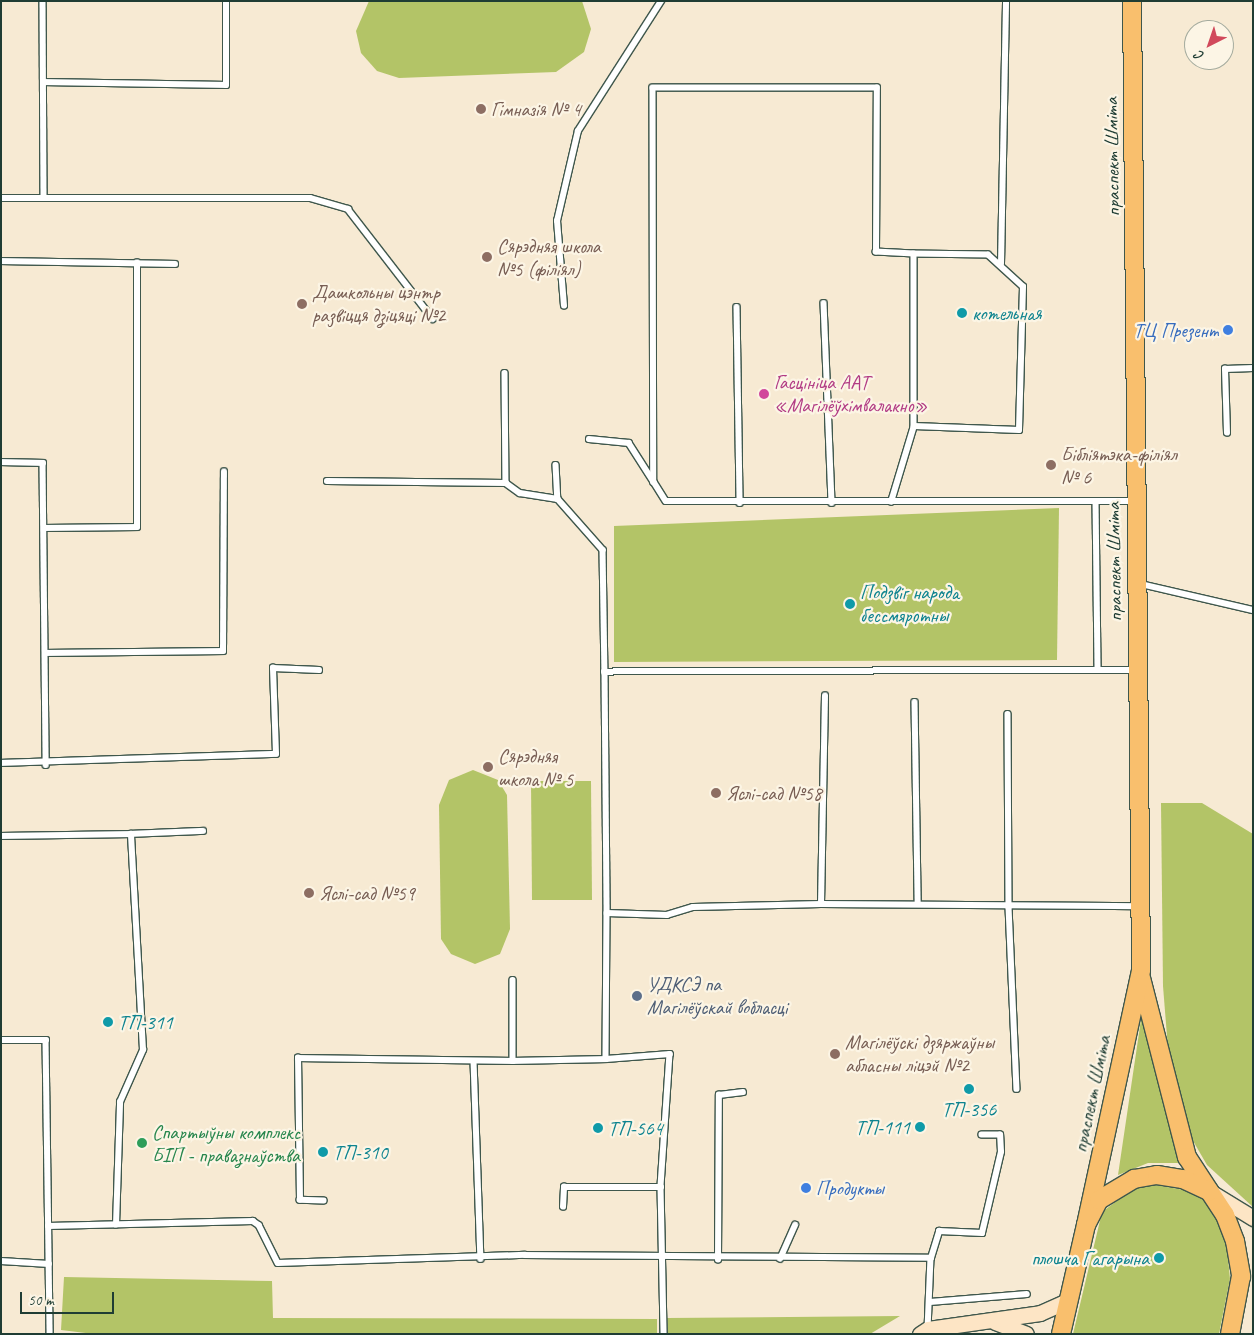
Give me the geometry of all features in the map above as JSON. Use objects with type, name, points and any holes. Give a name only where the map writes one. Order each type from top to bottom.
[{"type":"main road","name":"праспект Шміта","points":[[1086,1225],[1139,973],[1132,1]]},
{"type":"main road","name":"праспект Шміта","points":[[1139,973],[1176,1122],[1187,1157],[1209,1191],[1234,1241],[1241,1276],[1230,1334]]},
{"type":"main road","points":[[1061,1334],[1086,1225],[1099,1200],[1134,1179],[1157,1175],[1183,1179],[1209,1191],[1253,1218]]},
{"type":"main road","points":[[924,1331],[1040,1313],[1069,1300]]},
{"type":"main road","points":[[986,1320],[1026,1334]]},
{"type":"lane","points":[[43,1],[44,198]]},
{"type":"lane","points":[[44,82],[226,85],[226,1]]},
{"type":"lane","points":[[564,306],[558,221],[578,131],[639,29],[661,1]]},
{"type":"lane","points":[[1001,264],[1006,1]]},
{"type":"lane","points":[[654,482],[650,296],[654,88],[877,88],[876,252],[988,255],[1001,264],[1023,287],[1019,430],[914,426]]},
{"type":"lane","points":[[1,198],[310,198],[348,209],[433,319]]},
{"type":"lane","points":[[891,502],[914,426],[914,254]]},
{"type":"lane","points":[[1,262],[175,264]]},
{"type":"lane","points":[[45,528],[137,527],[137,263]]},
{"type":"lane","points":[[824,303],[832,503]]},
{"type":"lane","points":[[737,307],[740,503]]},
{"type":"lane","points":[[1227,433],[1226,369],[1253,368]]},
{"type":"lane","points":[[505,373],[506,483]]},
{"type":"lane","points":[[589,439],[629,443],[666,501],[832,503],[1135,501]]},
{"type":"lane","points":[[1,462],[42,463],[45,528],[46,765]]},
{"type":"lane","points":[[556,464],[558,499],[603,550],[607,913],[606,1059]]},
{"type":"lane","points":[[45,654],[223,651],[224,472]]},
{"type":"lane","points":[[327,481],[506,483],[520,493],[558,499]]},
{"type":"lane","points":[[1096,501],[1098,670]]},
{"type":"lane","points":[[1136,583],[1253,610]]},
{"type":"lane","points":[[1,763],[46,765],[276,754],[273,668],[318,670]]},
{"type":"lane","points":[[605,672],[1136,670]]},
{"type":"lane","points":[[821,904],[825,696]]},
{"type":"lane","points":[[915,702],[918,904]]},
{"type":"lane","points":[[1008,714],[1009,908],[1017,1089]]},
{"type":"lane","points":[[1,836],[203,831]]},
{"type":"lane","points":[[116,1225],[120,1102],[143,1050],[131,834]]},
{"type":"lane","points":[[607,913],[667,915],[693,907],[821,904],[918,904],[1009,908],[1139,906]]},
{"type":"lane","points":[[513,980],[513,1061]]},
{"type":"lane","points":[[1,1040],[46,1040],[50,1334]]},
{"type":"lane","points":[[324,1201],[300,1200],[298,1058],[513,1061],[606,1059],[670,1054],[661,1187],[664,1259],[664,1334]]},
{"type":"lane","points":[[474,1061],[481,1259]]},
{"type":"lane","points":[[718,1260],[719,1095],[743,1092]]},
{"type":"lane","points":[[924,1331],[930,1302],[931,1258],[939,1231],[982,1233],[1001,1152],[1000,1135],[982,1135]]},
{"type":"lane","points":[[563,1207],[564,1187],[661,1187]]},
{"type":"lane","points":[[48,1226],[253,1221],[259,1224],[278,1263],[481,1259],[718,1260],[931,1258]]},
{"type":"lane","points":[[780,1259],[795,1225]]},
{"type":"lane","points":[[1,1261],[49,1264]]},
{"type":"lane","points":[[930,1302],[1027,1294]]},
{"type":"green space","points":[[369,1],[582,1],[591,29],[584,52],[556,72],[399,78],[377,71],[361,53],[356,31]]},
{"type":"green space","points":[[1059,508],[1057,660],[614,662],[614,526]]},
{"type":"green space","points":[[473,770],[498,780],[507,795],[510,929],[500,954],[475,964],[451,954],[441,939],[439,805],[449,780]]},
{"type":"green space","points":[[531,781],[591,781],[592,900],[532,900]]},
{"type":"green space","points":[[1161,803],[1202,803],[1253,834],[1253,1207],[1207,1165],[1185,1127],[1169,1061],[1163,986]]},
{"type":"green space","points":[[1143,1006],[1183,1163],[1148,1163],[1118,1175]]},
{"type":"green space","name":"плошча Гагарына","points":[[1150,1184],[1196,1192],[1213,1211],[1226,1237],[1230,1279],[1219,1334],[1073,1334],[1102,1212],[1134,1188]]},
{"type":"green space","points":[[64,1277],[272,1281],[273,1318],[657,1319],[657,1334],[94,1334],[61,1330]]},
{"type":"green space","points":[[900,1316],[870,1334],[668,1334],[667,1318]]},
{"type":"place","name":"Гімназія № 4","points":[[481,109]]},
{"type":"place","name":"Сярэдняя школа №5 (філіял)","points":[[487,257]]},
{"type":"place","name":"Дашкольны цэнтр развіцця дзіцяці №2","points":[[302,304]]},
{"type":"place","name":"котельная","points":[[962,313]]},
{"type":"place","name":"ТЦ Презент","points":[[1228,330]]},
{"type":"place","name":"Гасцініца ААТ «Магілёўхімвалакно»","points":[[764,394]]},
{"type":"place","name":"Бібліятэка-філіял № 6","points":[[1051,465]]},
{"type":"place","name":"Подзвіг народа бессмяротны","points":[[850,604]]},
{"type":"place","name":"Сярэдняя школа № 5","points":[[488,767]]},
{"type":"place","name":"Яслі-сад №58","points":[[716,793]]},
{"type":"place","name":"Яслі-сад №59","points":[[309,893]]},
{"type":"place","name":"УДКСЭ па Магілёўскай вобласці","points":[[637,996]]},
{"type":"place","name":"ТП-311","points":[[108,1022]]},
{"type":"place","name":"Магілёўскі дзяржаўны абласны ліцэй №2","points":[[835,1054]]},
{"type":"place","name":"ТП-356","points":[[969,1089]]},
{"type":"place","name":"ТП-111","points":[[920,1127]]},
{"type":"place","name":"ТП-564","points":[[598,1128]]},
{"type":"place","name":"Спартыўны комплекс БІП - правазнаўства","points":[[142,1143]]},
{"type":"place","name":"ТП-310","points":[[323,1152]]},
{"type":"place","name":"Продукты","points":[[806,1188]]},
{"type":"place","name":"плошча Гагарына","points":[[1159,1258]]}]
